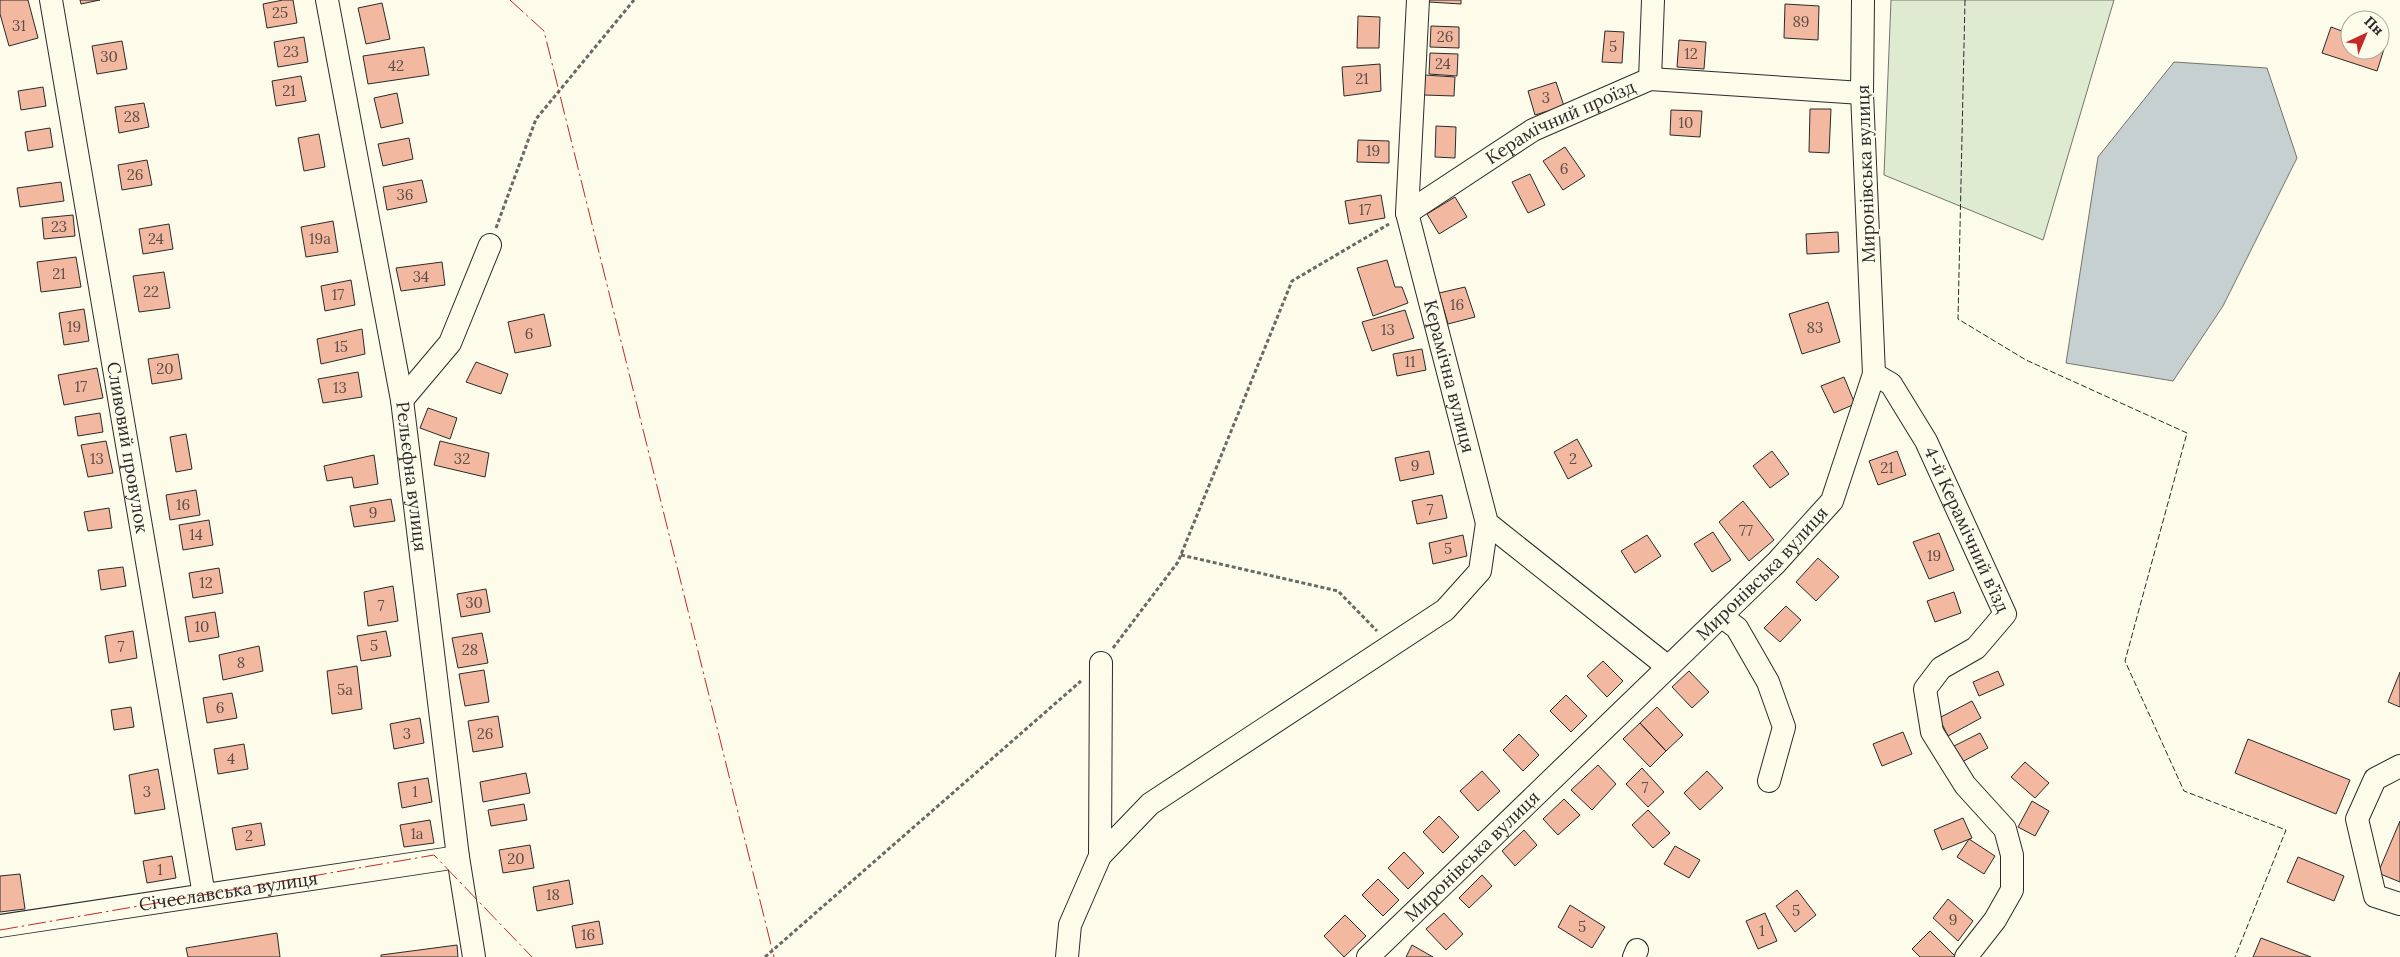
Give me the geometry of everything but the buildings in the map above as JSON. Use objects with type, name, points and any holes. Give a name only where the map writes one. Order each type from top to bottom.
[{"type":"street","name":"Сливовий провулок","points":[[51,0],[204,895]]},
{"type":"street","name":"Рельєфна вулиця","points":[[327,0],[402,400],[458,857],[474,957]]},
{"type":"street","name":"Керамічна вулиця","points":[[1418,0],[1407,214],[1487,523]]},
{"type":"street","name":"Керамічний проїзд","points":[[1407,214],[1533,130],[1650,79],[1653,0]]},
{"type":"street","name":"Миронівська вулиця","points":[[1368,957],[1776,563],[1832,502],[1874,374],[1862,93],[1863,0]]},
{"type":"street","points":[[1650,79],[1862,93]]},
{"type":"street","points":[[402,400],[450,343],[490,245]]},
{"type":"street","name":"4-й Керамічний в’їзд","points":[[1874,374],[1891,384],[1926,441],[2005,614],[1976,648],[1941,668],[1925,689],[1932,732],[1965,785],[2005,829],[2012,855],[2012,890],[1995,920],[1966,957]]},
{"type":"street","points":[[1067,957],[1070,925],[1100,856],[1150,804],[1445,610],[1480,571],[1487,523]]},
{"type":"street","points":[[1487,523],[1668,667]]},
{"type":"street","points":[[1721,616],[1737,628],[1755,659],[1768,682],[1784,727],[1769,781]]},
{"type":"street","points":[[1100,856],[1101,663]]},
{"type":"street","points":[[2400,766],[2375,778],[2357,819],[2375,896],[2400,904]]},
{"type":"street","name":"Січеславська вулиця","points":[[0,926],[458,857]]},
{"type":"path","points":[[490,245],[536,119],[634,0]]},
{"type":"path","points":[[765,957],[1101,663],[1178,562],[1292,281],[1407,214]]},
{"type":"path","points":[[1181,555],[1338,590],[1391,646]]},
{"type":"green space","points":[[1891,0],[2114,0],[2043,240],[1884,175]]},
{"type":"shaded area","points":[[2174,62],[2267,68],[2297,158],[2223,306],[2173,381],[2066,363],[2098,157]]},
{"type":"fence","points":[[1965,0],[1958,319],[2026,360],[2187,433],[2125,661],[2184,791],[2286,830],[2235,957]]},
{"type":"power","points":[[510,0],[544,31],[774,957]]},
{"type":"power","points":[[0,930],[434,855],[532,957]]}]
